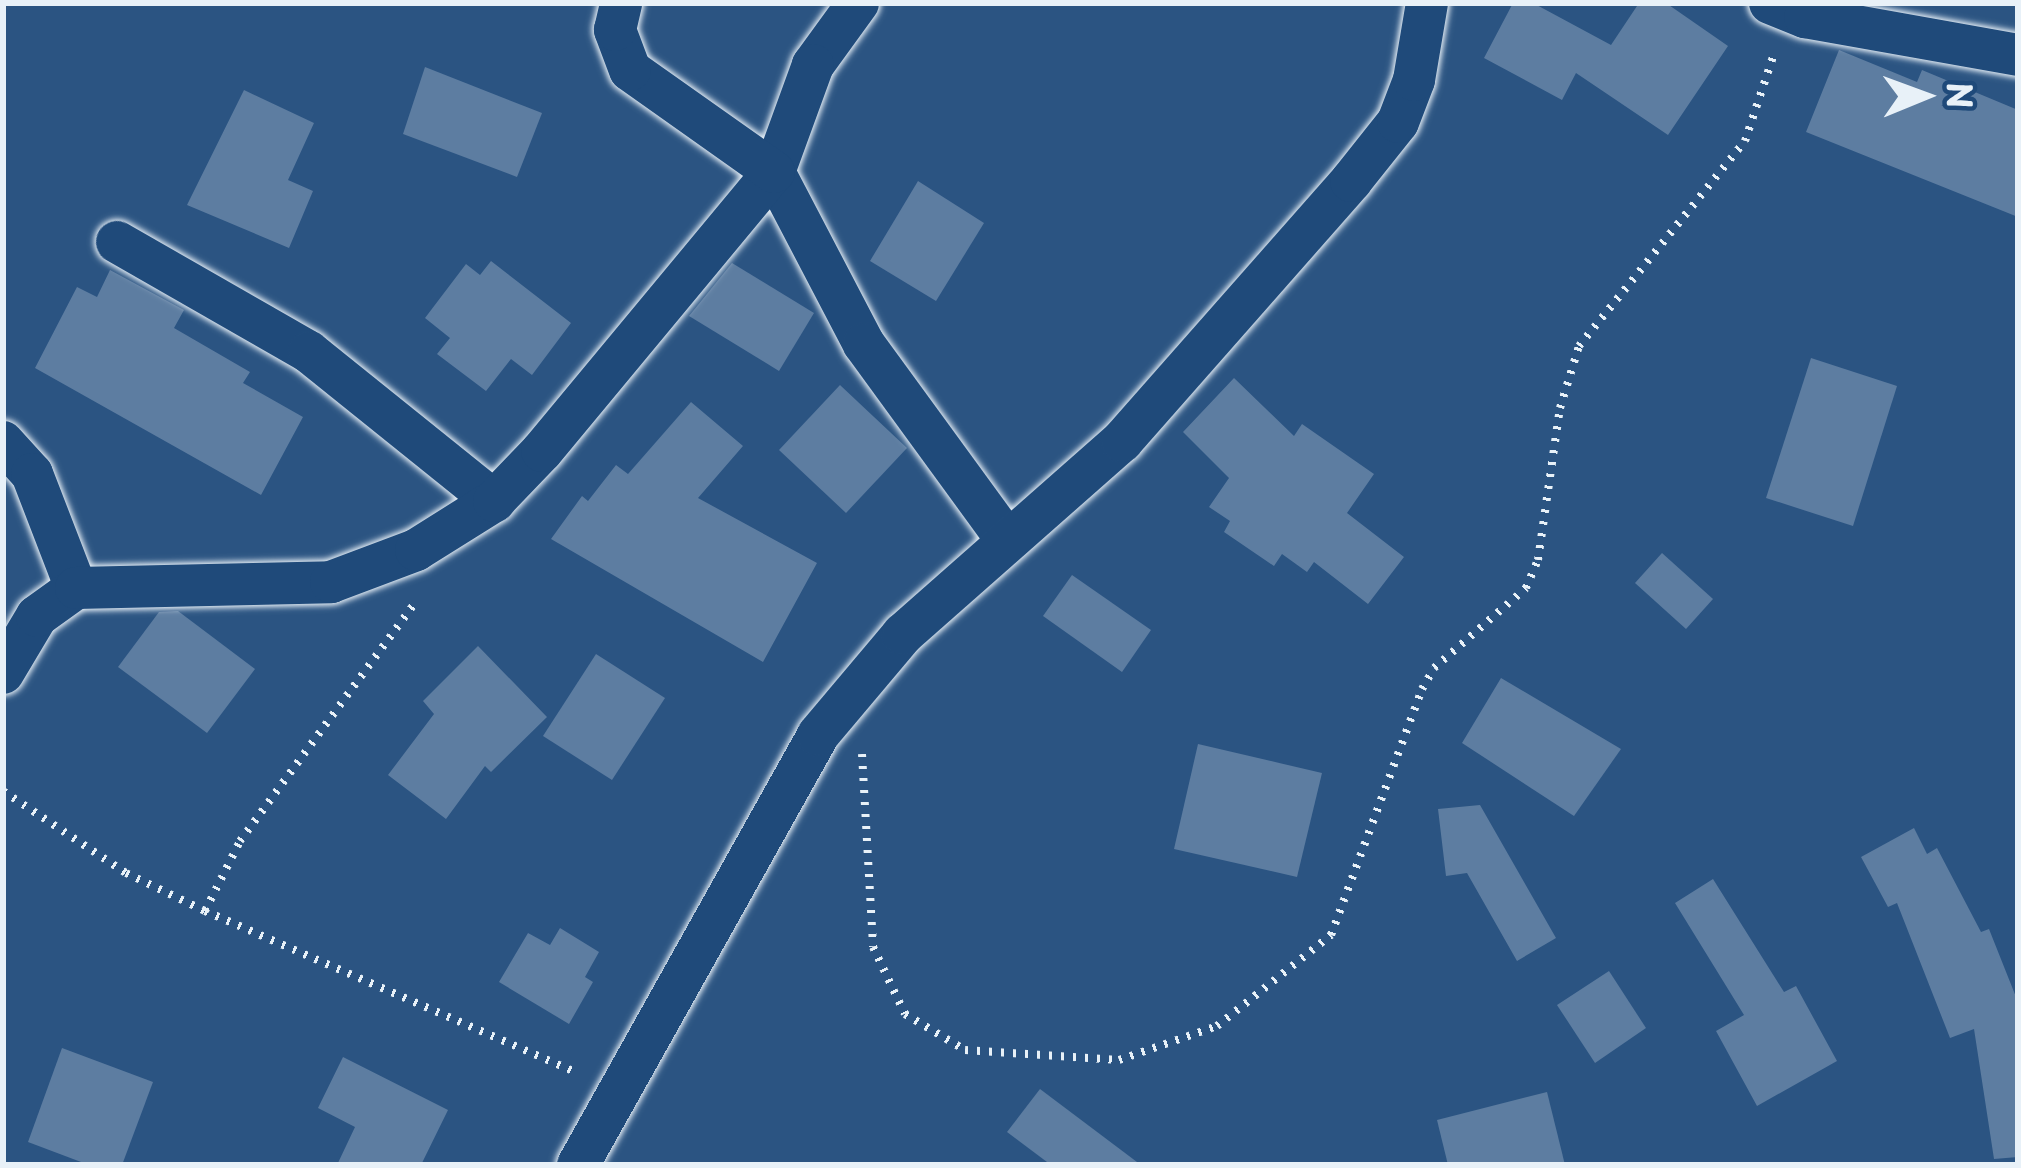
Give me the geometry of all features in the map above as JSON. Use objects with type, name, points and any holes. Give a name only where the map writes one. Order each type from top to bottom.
[{"type":"street","points":[[621,3],[615,30],[629,70],[774,172],[863,344],[1007,540]]},
{"type":"street","points":[[3,673],[38,616],[76,588],[331,582],[416,550],[494,501],[774,172],[814,65],[858,3]]},
{"type":"street","points":[[578,1165],[818,735],[858,681],[1007,540],[1122,441],[1398,122],[1427,3]]},
{"type":"street","points":[[1778,8],[2018,55]]},
{"type":"street","points":[[117,242],[309,352],[494,501]]},
{"type":"street","points":[[3,442],[32,474],[76,588]]},
{"type":"path","points":[[858,681],[873,947],[905,1014],[965,1050],[1119,1060],[1217,1026],[1331,935],[1422,689],[1434,668],[1526,588],[1538,560],[1560,408],[1579,346],[1745,141],[1778,8]]},
{"type":"path","points":[[205,911],[240,841],[422,592]]},
{"type":"path","points":[[3,791],[126,872],[205,911],[618,1093]]},
{"type":"building","points":[[1513,3],[1533,3],[1611,45],[1639,3],[1666,3],[1728,46],[1668,135],[1576,73],[1562,100],[1484,58]]},
{"type":"building","points":[[1839,50],[1917,82],[1922,70],[2018,110],[2018,217],[1806,132]]},
{"type":"building","points":[[425,67],[542,113],[517,177],[403,134]]},
{"type":"building","points":[[244,90],[314,123],[288,180],[313,191],[289,248],[187,205]]},
{"type":"building","points":[[918,181],[984,223],[936,301],[870,261]]},
{"type":"building","points":[[491,261],[571,323],[532,375],[511,359],[486,391],[437,354],[450,338],[425,318],[466,264],[480,275]]},
{"type":"building","points":[[732,263],[814,313],[779,371],[689,316]]},
{"type":"building","points":[[110,270],[184,310],[174,328],[250,372],[243,383],[303,417],[261,495],[35,368],[77,287],[97,297]]},
{"type":"building","points":[[1811,358],[1897,386],[1853,526],[1766,498]]},
{"type":"building","points":[[1234,378],[1294,436],[1302,424],[1374,474],[1347,513],[1404,557],[1368,604],[1314,562],[1307,572],[1282,554],[1274,566],[1224,532],[1230,521],[1209,507],[1229,478],[1183,432]]},
{"type":"building","points":[[840,385],[907,448],[846,513],[779,450]]},
{"type":"building","points":[[691,402],[743,446],[698,498],[817,563],[763,662],[551,539],[582,496],[588,501],[616,465],[628,474]]},
{"type":"building","points":[[1662,553],[1713,599],[1686,629],[1635,583]]},
{"type":"building","points":[[1072,575],[1151,630],[1122,672],[1043,616]]},
{"type":"building","points":[[178,611],[255,669],[207,733],[118,667],[159,612]]},
{"type":"building","points":[[478,646],[547,717],[491,772],[485,766],[446,819],[388,775],[434,714],[423,701]]},
{"type":"building","points":[[596,654],[665,698],[612,780],[543,736]]},
{"type":"building","points":[[1501,678],[1621,749],[1574,816],[1462,743]]},
{"type":"building","points":[[1198,744],[1322,773],[1297,877],[1174,849]]},
{"type":"building","points":[[1480,805],[1556,938],[1517,961],[1467,873],[1446,876],[1438,809]]},
{"type":"building","points":[[1914,828],[1927,854],[1937,848],[1981,932],[1989,929],[2018,1002],[2018,1157],[1994,1159],[1974,1029],[1950,1038],[1897,903],[1888,907],[1861,857]]},
{"type":"building","points":[[1713,879],[1784,992],[1796,986],[1837,1061],[1757,1106],[1716,1031],[1744,1015],[1675,903]]},
{"type":"building","points":[[560,928],[599,952],[585,977],[593,982],[569,1024],[499,982],[528,933],[550,945]]},
{"type":"building","points":[[1609,971],[1646,1028],[1595,1063],[1557,1005]]},
{"type":"building","points":[[62,1048],[153,1082],[122,1165],[89,1165],[28,1142]]},
{"type":"building","points":[[343,1057],[448,1110],[421,1165],[337,1165],[355,1127],[318,1108]]},
{"type":"building","points":[[1040,1089],[1141,1165],[1051,1165],[1007,1132]]},
{"type":"building","points":[[1547,1092],[1565,1165],[1448,1165],[1437,1120]]}]
